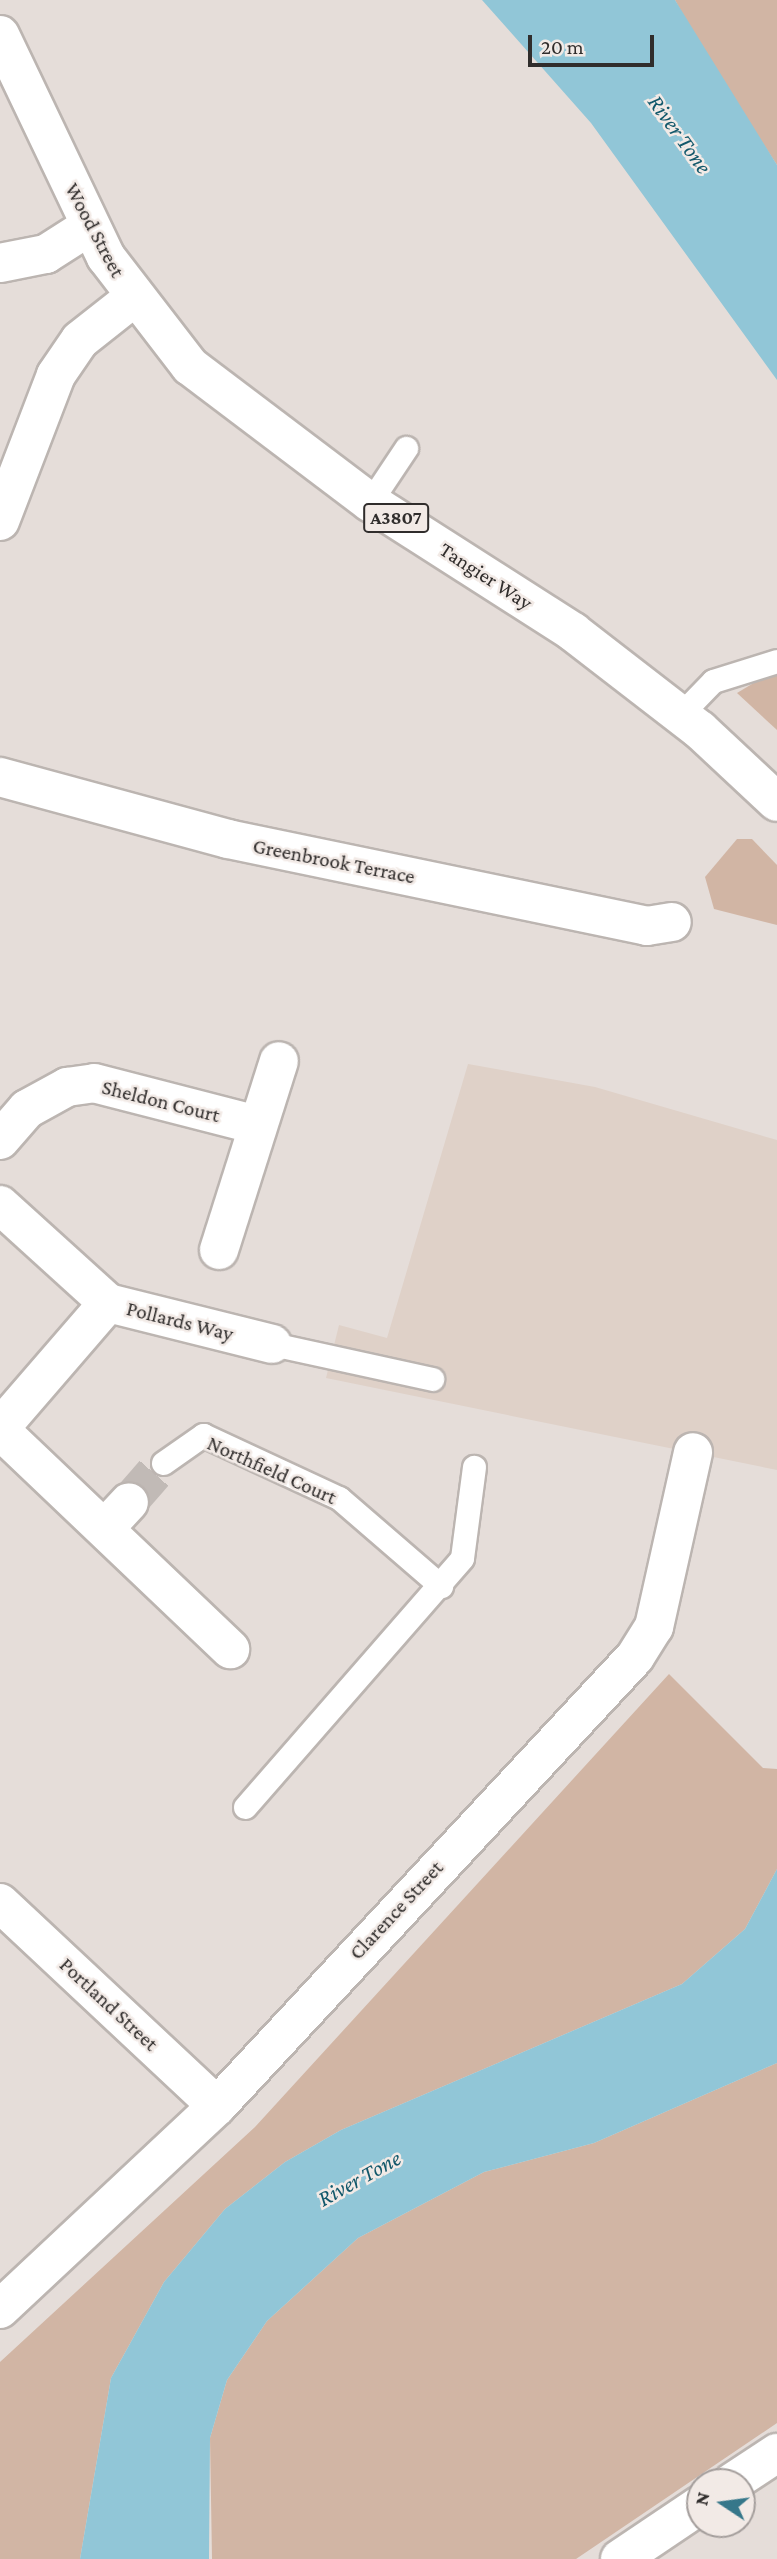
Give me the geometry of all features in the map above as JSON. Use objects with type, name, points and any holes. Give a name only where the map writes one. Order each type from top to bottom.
[{"type":"street","name":"Wood Street","points":[[0,35],[90,226],[132,299],[80,340],[56,375],[0,521]]},
{"type":"street","points":[[0,263],[46,254],[90,226]]},
{"type":"street","name":"Tangier Way","points":[[132,299],[222,396],[370,502],[573,632],[680,715],[777,802]]},
{"type":"street","name":"Greenbrook Terrace","points":[[0,776],[52,796],[228,839],[647,926],[672,922]]},
{"type":"street","points":[[219,1250],[279,1061]]},
{"type":"street","name":"Sheldon Court","points":[[0,1140],[27,1109],[67,1087],[94,1083],[257,1125]]},
{"type":"street","name":"Pollards Way","points":[[1,1208],[108,1303],[272,1344]]},
{"type":"street","points":[[108,1303],[0,1429],[117,1515],[230,1649]]},
{"type":"street","name":"Clarence Street","points":[[0,2309],[217,2106],[635,1657],[654,1627],[693,1452]]},
{"type":"street","name":"Portland Street","points":[[0,1903],[217,2106]]},
{"type":"street","points":[[754,2468],[777,2453]]},
{"type":"street","points":[[620,2559],[686,2514]]},
{"type":"lane","points":[[370,502],[406,448]]},
{"type":"lane","points":[[680,715],[713,681],[777,661]]},
{"type":"lane","points":[[272,1344],[432,1379]]},
{"type":"lane","name":"Northfield Court","points":[[163,1463],[203,1435],[339,1498],[441,1586]]},
{"type":"lane","points":[[245,1807],[441,1586],[462,1558],[474,1466]]},
{"type":"shaded area","points":[[675,0],[777,0],[777,165],[706,56]]},
{"type":"shaded area","points":[[777,669],[777,730],[737,693]]},
{"type":"shaded area","points":[[737,839],[752,839],[777,865],[777,925],[714,909],[705,877]]},
{"type":"shaded area","points":[[468,1064],[595,1087],[777,1140],[777,1470],[326,1378],[339,1325],[387,1338]]},
{"type":"shaded area","points":[[669,1674],[763,1768],[777,1769],[777,1869],[745,1929],[682,1984],[341,2130],[285,2162],[225,2209],[164,2282],[111,2378],[80,2559],[0,2559],[0,2362],[255,2127]]},
{"type":"shaded area","points":[[777,2063],[777,2423],[710,2468],[686,2468],[686,2485],[576,2559],[212,2559],[210,2438],[227,2380],[267,2321],[358,2238],[484,2172],[594,2143]]},
{"type":"water","name":"River Tone","points":[[482,0],[675,0],[777,165],[777,380],[591,123]]},
{"type":"water","name":"River Tone","points":[[777,1869],[777,2063],[594,2143],[484,2172],[358,2238],[267,2321],[227,2380],[210,2438],[209,2559],[80,2559],[111,2378],[164,2282],[225,2209],[285,2162],[341,2130],[682,1984],[745,1929]]},
{"type":"tunnel","points":[[129,1502],[163,1463]]}]
